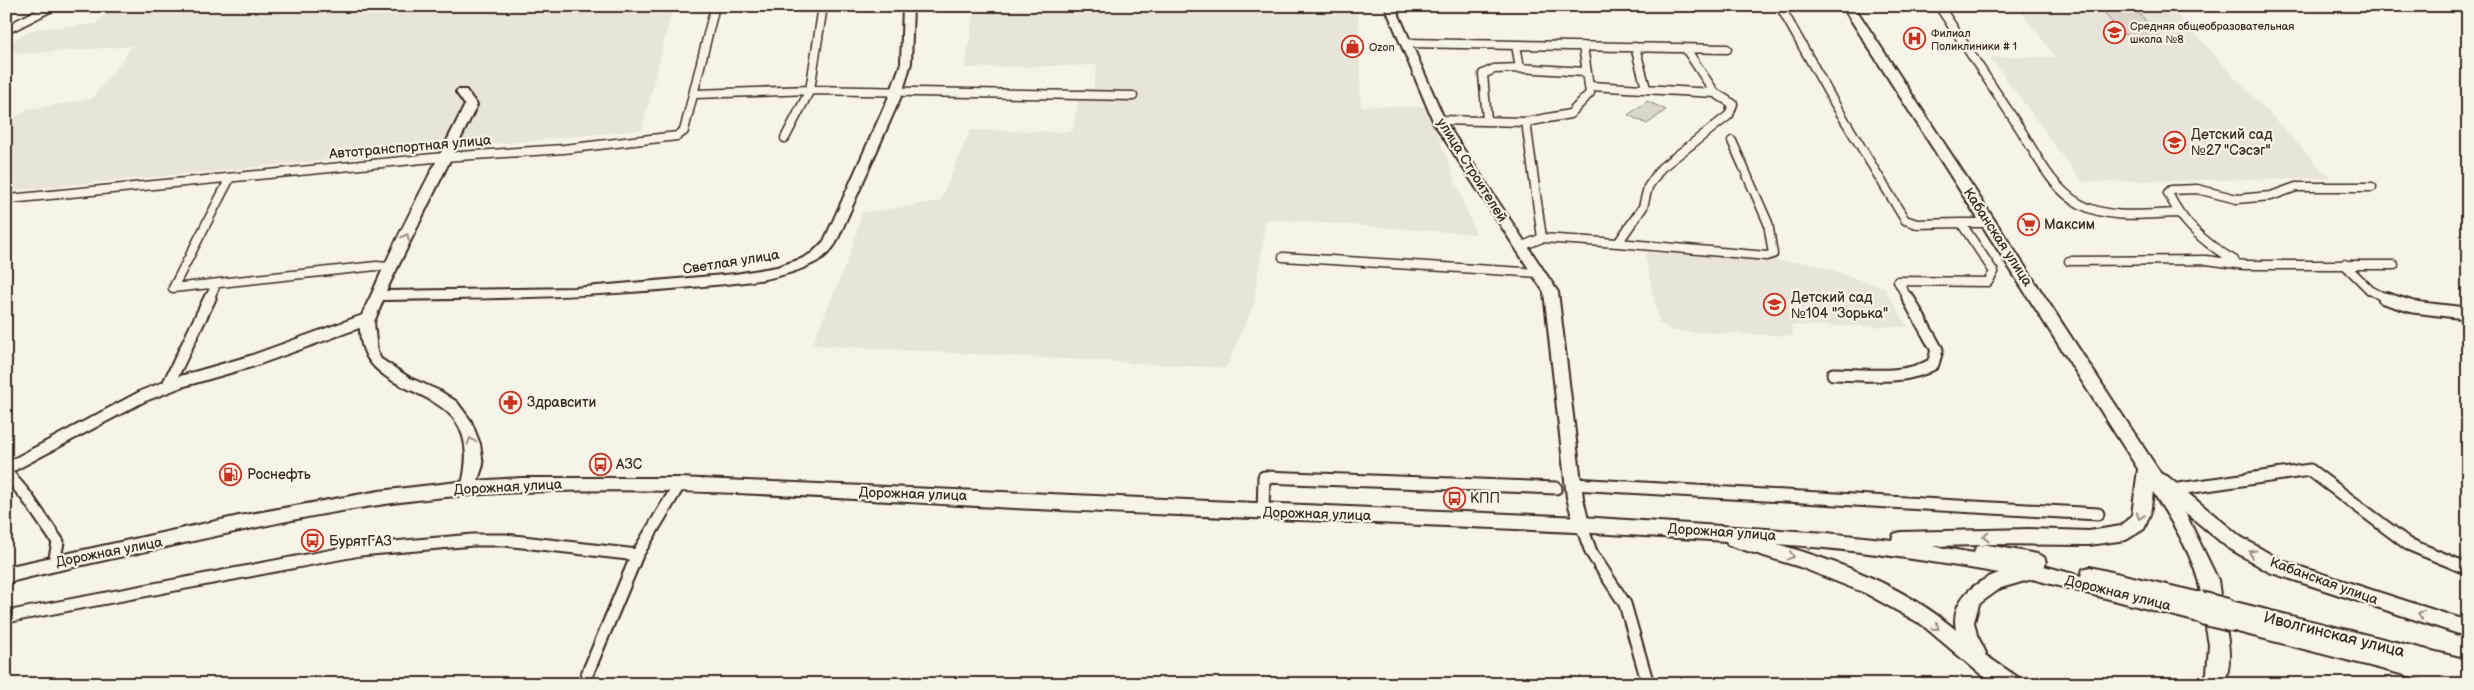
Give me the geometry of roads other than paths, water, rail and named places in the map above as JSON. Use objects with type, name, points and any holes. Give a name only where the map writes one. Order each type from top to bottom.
[{"type":"main road","name":"Кабанская улица","points":[[1848,6],[2182,522],[2208,580],[2219,645],[2217,676],[2210,684]]},
{"type":"main road","name":"Кабанская улица","points":[[2147,468],[2234,542],[2276,567],[2468,629]]},
{"type":"main road","points":[[1901,539],[2029,536],[2089,538],[2126,533],[2137,524],[2141,515],[2147,468]]},
{"type":"main road","name":"Дорожная улица","points":[[6,575],[54,563],[341,504],[469,488],[591,483],[679,484],[1264,512],[1694,529],[1827,540],[1919,551],[2040,573],[2201,608]]},
{"type":"main road","points":[[1694,529],[1776,551],[1850,577],[1917,611],[1985,666],[2012,684]]},
{"type":"main road","name":"Дорожная улица","points":[[1827,540],[1901,539],[2012,556],[2201,608]]},
{"type":"main road","points":[[1985,666],[1965,638],[1963,621],[1968,601],[1986,585],[2006,577],[2040,573]]},
{"type":"main road","name":"Иволгинская улица","points":[[2201,608],[2468,682]]},
{"type":"main road","name":"Иволгинская улица","points":[[2228,615],[2468,669]]},
{"type":"street","points":[[6,30],[53,6]]},
{"type":"street","name":"Автотранспортная улица","points":[[9,199],[444,157],[564,149],[678,136],[684,131],[695,94],[715,6]]},
{"type":"street","points":[[785,138],[810,90],[823,6]]},
{"type":"street","name":"Светлая улица","points":[[377,296],[552,294],[641,289],[759,275],[808,261],[822,253],[830,243],[896,94],[906,63],[908,6]]},
{"type":"street","name":"улица Строителей","points":[[1390,6],[1439,120],[1551,292],[1574,484],[1581,524]]},
{"type":"street","points":[[1780,6],[1832,99],[1906,220],[1917,224],[1988,223]]},
{"type":"street","points":[[1939,6],[2044,165],[2065,192],[2080,204],[2093,209],[2116,213],[2178,213]]},
{"type":"street","points":[[2442,6],[2468,9]]},
{"type":"street","points":[[1406,43],[1727,49]]},
{"type":"street","points":[[1516,45],[1520,68]]},
{"type":"street","points":[[1439,120],[1526,122],[1570,114],[1590,93],[1590,86],[1585,72],[1583,46]]},
{"type":"street","points":[[1635,47],[1646,88]]},
{"type":"street","points":[[1618,244],[1643,207],[1648,186],[1661,168],[1729,115],[1733,104],[1715,93],[1686,48]]},
{"type":"street","points":[[1487,120],[1484,74],[1494,69],[1520,68],[1585,72]]},
{"type":"street","points":[[1590,86],[1715,93]]},
{"type":"street","points":[[695,94],[810,90],[896,94],[1134,96]]},
{"type":"street","points":[[462,92],[471,105],[390,267],[368,318],[370,352],[376,362],[405,382],[435,395],[452,406],[464,421],[473,444],[475,465],[469,488]]},
{"type":"street","points":[[1526,122],[1542,238]]},
{"type":"street","points":[[1520,247],[1542,238],[1767,256],[1773,254],[1774,250],[1768,223],[1732,141]]},
{"type":"street","points":[[230,178],[173,288],[216,285],[376,266],[390,267]]},
{"type":"street","points":[[2244,265],[2222,255],[2206,242],[2178,213],[2168,193],[2176,189],[2197,189],[2237,198],[2270,196],[2296,187],[2372,187]]},
{"type":"street","points":[[1833,374],[1914,372],[1933,365],[1937,359],[1936,350],[1898,281],[1988,282],[1994,272],[1961,223]]},
{"type":"street","points":[[1283,257],[1539,273]]},
{"type":"street","points":[[2069,261],[2206,260],[2244,265],[2394,264]]},
{"type":"street","points":[[2344,264],[2352,275],[2380,298],[2409,307],[2465,313]]},
{"type":"street","points":[[167,387],[216,285]]},
{"type":"street","points":[[54,563],[58,542],[27,497],[6,471],[143,396],[252,360],[368,318]]},
{"type":"street","points":[[2172,490],[2310,470],[2408,544],[2468,569]]},
{"type":"street","points":[[1264,512],[1264,477],[1556,488]]},
{"type":"street","points":[[583,684],[637,555],[679,484]]},
{"type":"street","points":[[1574,484],[2098,514]]},
{"type":"street","points":[[1581,524],[1591,552],[1625,604],[1648,684]]},
{"type":"street","points":[[6,617],[360,550],[473,540],[505,540],[637,555]]},
{"type":"place","name":"Средняя общеобразовательная школа №8","points":[[2114,32]]},
{"type":"place","name":"Филиал Поликлиники # 1","points":[[1915,39]]},
{"type":"place","name":"Ozon","points":[[1353,47]]},
{"type":"place","name":"Детский сад №27 \"Сэсэг\"","points":[[2175,142]]},
{"type":"place","name":"Максим","points":[[2028,224]]},
{"type":"place","name":"Детский сад №104 \"Зорька\"","points":[[1775,305]]},
{"type":"place","name":"Здравсити","points":[[511,402]]},
{"type":"place","name":"АЗС","points":[[600,464]]},
{"type":"place","name":"Роснефть","points":[[231,474]]},
{"type":"place","name":"КПП","points":[[1454,498]]},
{"type":"place","name":"БурятГАЗ","points":[[313,541]]}]
